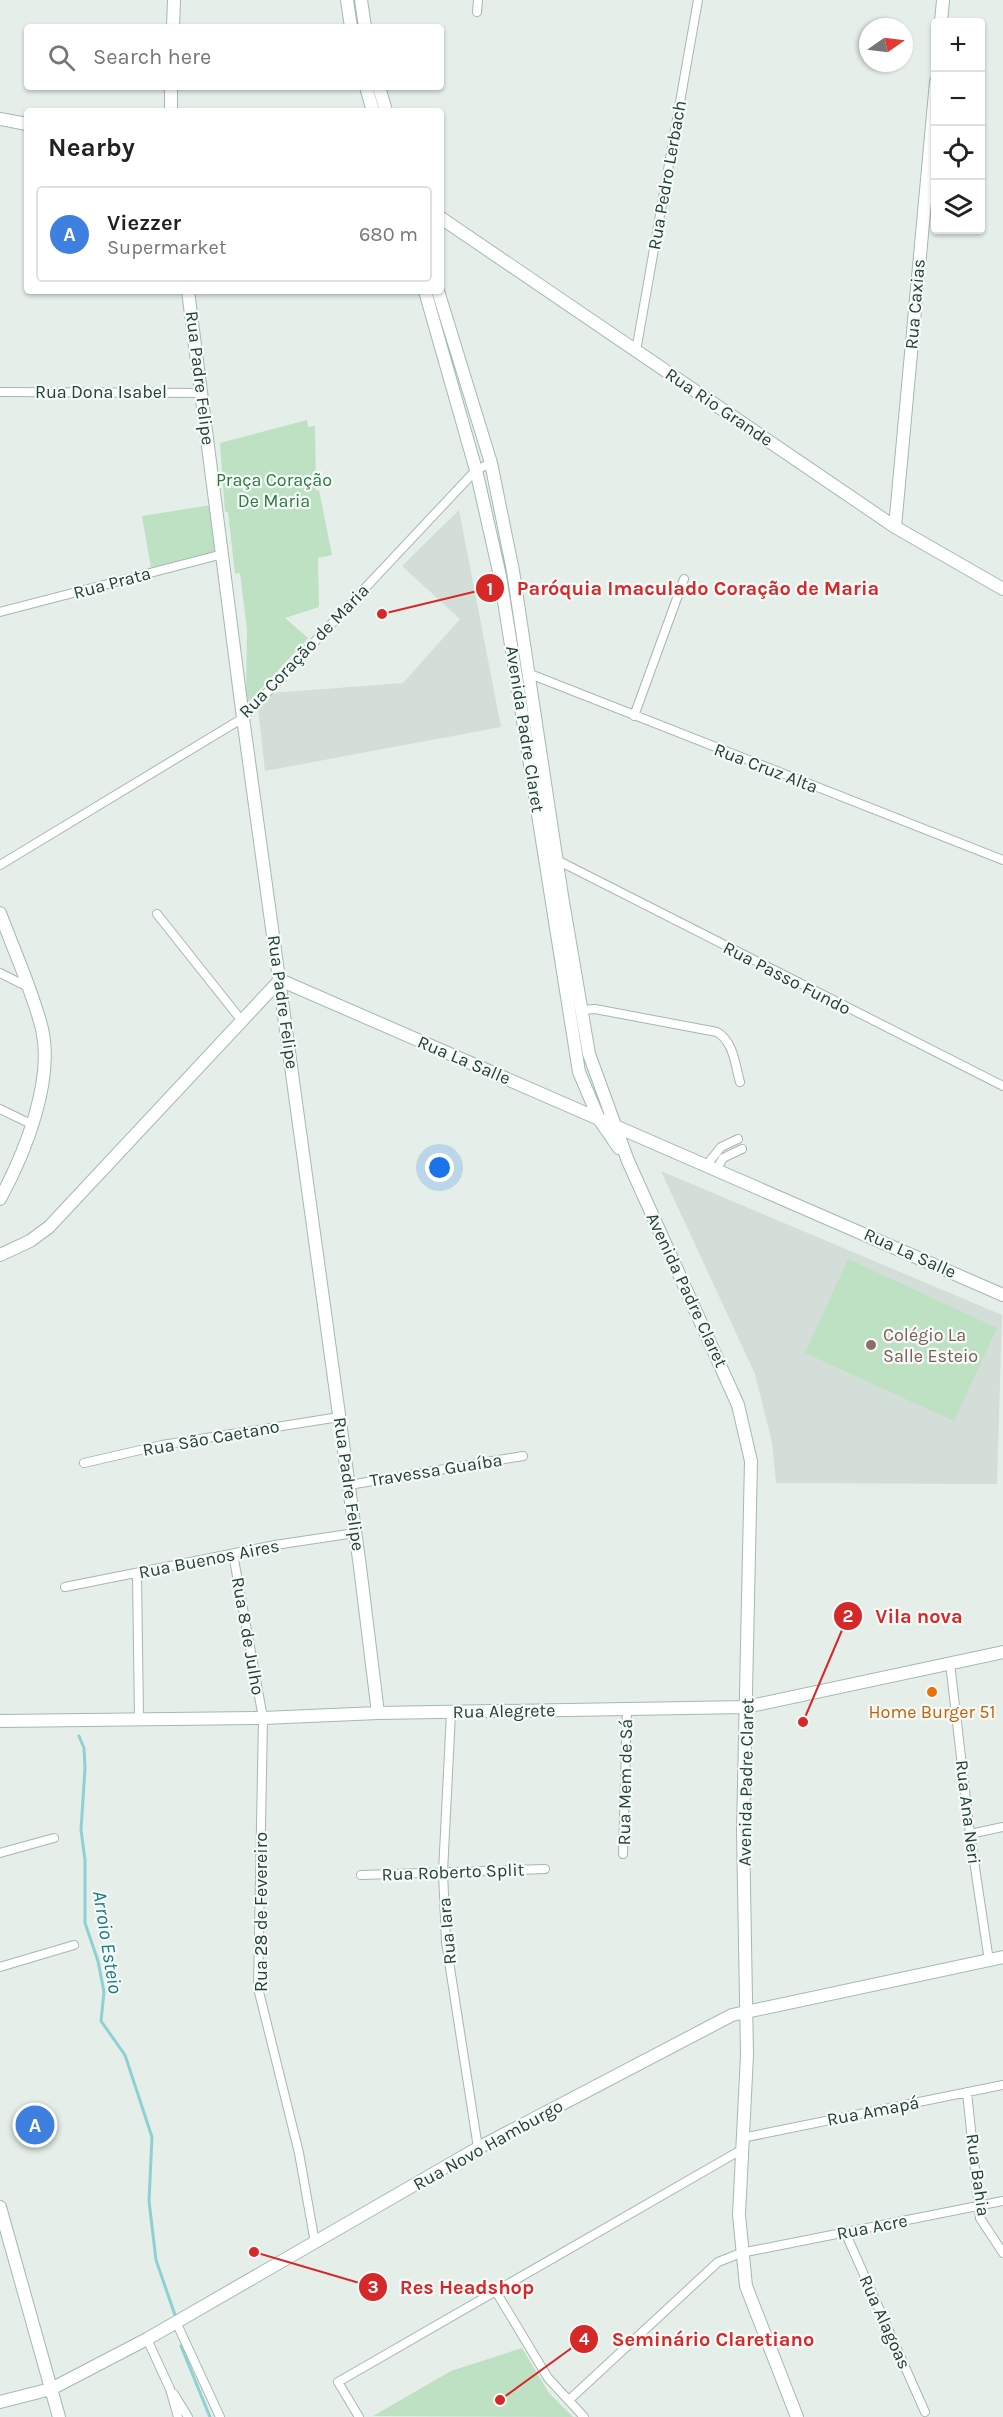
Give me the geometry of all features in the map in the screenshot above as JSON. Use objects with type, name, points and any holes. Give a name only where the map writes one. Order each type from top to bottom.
[{"type":"street","points":[[173,24],[174,0]]},
{"type":"street","points":[[347,0],[351,24]]},
{"type":"street","points":[[361,0],[365,24]]},
{"type":"street","points":[[477,12],[478,0]]},
{"type":"street","name":"Rua Pedro Lerbach","points":[[636,351],[698,0]]},
{"type":"street","points":[[941,18],[943,0]]},
{"type":"street","points":[[171,90],[171,108]]},
{"type":"street","points":[[367,90],[372,108]]},
{"type":"street","points":[[380,90],[385,108]]},
{"type":"street","points":[[0,119],[24,123]]},
{"type":"street","name":"Rua Caxias","points":[[895,527],[932,126]]},
{"type":"street","name":"Rua Rio Grande","points":[[444,220],[895,527],[1003,589]]},
{"type":"street","name":"Rua Padre Felipe","points":[[188,294],[243,718],[349,1485],[378,1713]]},
{"type":"street","name":"Avenida Padre Claret","points":[[426,294],[476,470],[500,576],[546,828],[595,1075],[628,1161],[726,1376],[746,1429],[753,1489],[743,1831],[747,2055],[742,2144],[741,2253],[746,2286],[797,2417]]},
{"type":"street","name":"Avenida Padre Claret","points":[[439,294],[491,463],[513,571],[530,675],[546,828],[544,856],[554,867],[579,1072],[599,1119],[628,1161]]},
{"type":"street","name":"Rua Dona Isabel","points":[[0,392],[202,393]]},
{"type":"street","name":"Rua Coração de Maria","points":[[0,865],[243,718],[476,470],[491,463]]},
{"type":"street","name":"Rua Prata","points":[[0,612],[223,554]]},
{"type":"street","points":[[634,716],[684,579]]},
{"type":"street","name":"Rua Cruz Alta","points":[[530,675],[1003,860]]},
{"type":"street","name":"Rua Passo Fundo","points":[[554,867],[572,870],[1003,1086]]},
{"type":"street","points":[[0,913],[42,1030],[44,1055],[43,1082],[31,1124],[21,1154],[0,1199]]},
{"type":"street","points":[[157,914],[242,1021]]},
{"type":"street","points":[[0,973],[28,987]]},
{"type":"street","points":[[2,1252],[30,1241],[49,1227],[280,980]]},
{"type":"street","name":"Rua La Salle","points":[[280,980],[1003,1295]]},
{"type":"street","points":[[582,1010],[596,1009],[717,1032],[726,1037],[740,1082]]},
{"type":"street","points":[[0,1109],[31,1124]]},
{"type":"street","points":[[711,1168],[721,1147],[738,1140]]},
{"type":"street","points":[[711,1168],[723,1158],[742,1149]]},
{"type":"street","name":"Rua São Caetano","points":[[84,1463],[162,1445],[339,1417]]},
{"type":"street","name":"Travessa Guaíba","points":[[349,1485],[523,1456]]},
{"type":"street","name":"Rua Buenos Aires","points":[[64,1587],[355,1533]]},
{"type":"street","name":"Rua 8 de Julho","points":[[233,1554],[262,1718]]},
{"type":"street","points":[[137,1574],[139,1718]]},
{"type":"street","name":"Rua Alegrete","points":[[0,1721],[262,1718],[378,1713],[746,1707],[1003,1652]]},
{"type":"street","name":"Rua Ana Neri","points":[[950,1663],[970,1834],[989,1961]]},
{"type":"street","name":"Rua Mem de Sá","points":[[623,1854],[627,1709]]},
{"type":"street","name":"Rua Iara","points":[[451,1713],[443,1872],[446,1942],[478,2148]]},
{"type":"street","name":"Rua 28 de Fevereiro","points":[[262,1718],[258,1988],[299,2153],[315,2243]]},
{"type":"street","points":[[970,1834],[1003,1827]]},
{"type":"street","points":[[0,1853],[54,1838]]},
{"type":"street","name":"Rua Roberto Split","points":[[361,1875],[545,1869]]},
{"type":"street","points":[[0,1967],[74,1945]]},
{"type":"street","name":"Rua Novo Hamburgo","points":[[0,2402],[51,2389],[177,2324],[478,2148],[732,2015],[1003,1957]]},
{"type":"street","name":"Rua Amapá","points":[[358,2416],[338,2382],[742,2144],[1003,2085]]},
{"type":"street","name":"Rua Bahia","points":[[967,2092],[980,2218],[1003,2253]]},
{"type":"street","name":"Rua Acre","points":[[569,2400],[718,2262],[741,2253],[1003,2201]]},
{"type":"street","points":[[0,2207],[59,2417]]},
{"type":"street","name":"Rua Alagoas","points":[[845,2232],[925,2412]]},
{"type":"street","points":[[495,2290],[548,2378],[584,2417]]},
{"type":"street","points":[[177,2324],[220,2417]]},
{"type":"street","points":[[147,2339],[170,2389],[188,2417]]},
{"type":"street","points":[[170,2389],[178,2417]]},
{"type":"shaded area","points":[[459,510],[501,727],[265,771],[258,708],[272,693],[403,683],[460,619],[402,566]]},
{"type":"shaded area","name":"Colégio La Salle Esteio","points":[[661,1171],[1002,1315],[997,1484],[776,1483],[772,1442],[755,1374]]},
{"type":"green space","name":"Praça Coração De Maria","points":[[307,420],[308,427],[315,426],[316,491],[319,490],[332,555],[318,558],[319,607],[285,618],[308,638],[246,705],[247,630],[240,573],[235,574],[228,512],[225,512],[220,443]]},
{"type":"green space","points":[[211,505],[219,552],[151,568],[142,516]]},
{"type":"green space","points":[[848,1259],[997,1328],[954,1421],[805,1353]]},
{"type":"green space","points":[[522,2348],[549,2393],[573,2417],[373,2416],[451,2371]]},
{"type":"waterway","name":"Arroio Esteio","points":[[79,1736],[84,1748],[85,1768],[81,1830],[85,1860],[85,1923],[98,1961],[104,1992],[101,2021],[125,2055],[152,2137],[149,2201],[156,2260],[176,2318]]},
{"type":"waterway","name":"Arroio Esteio","points":[[181,2346],[210,2417]]},
{"type":"place","name":"Paróquia Imaculado Coração de Maria","points":[[382,614]]},
{"type":"place","name":"Colégio La Salle Esteio","points":[[871,1345]]},
{"type":"place","name":"Home Burger 51","points":[[932,1692]]},
{"type":"place","name":"Vila nova","points":[[803,1722]]},
{"type":"place","name":"Viezzer","points":[[35,2125]]},
{"type":"place","name":"Res Headshop","points":[[254,2252]]},
{"type":"place","name":"Seminário Claretiano","points":[[500,2400]]}]
